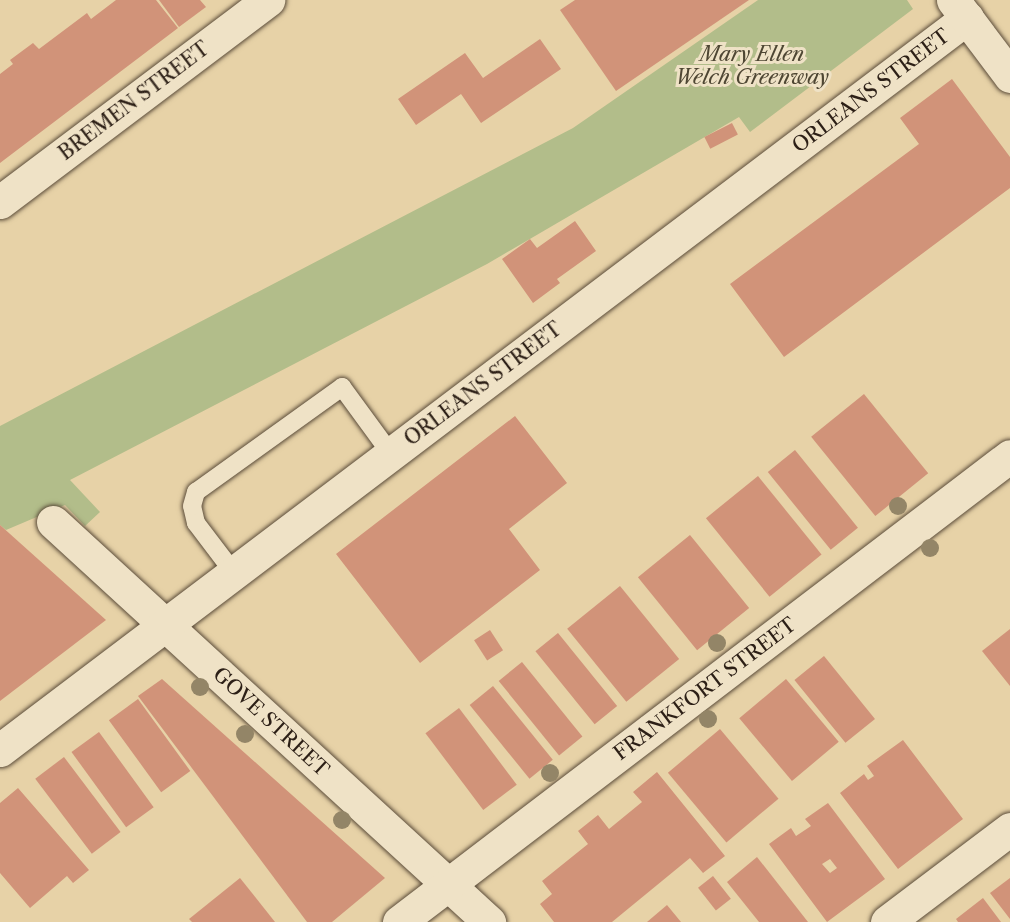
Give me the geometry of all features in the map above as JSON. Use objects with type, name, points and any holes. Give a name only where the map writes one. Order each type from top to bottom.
[{"type":"street","name":"BREMEN STREET","points":[[0,202],[268,0]]},
{"type":"street","points":[[960,9],[1010,76]]},
{"type":"street","name":"ORLEANS STREET","points":[[0,750],[391,454],[960,9]]},
{"type":"street","name":"FRANKFORT STREET","points":[[399,922],[1010,456]]},
{"type":"street","name":"GOVE STREET","points":[[53,522],[489,922]]},
{"type":"street","points":[[887,922],[1010,829]]},
{"type":"lane","points":[[234,573],[196,523],[192,506],[196,492],[342,387],[391,454]]},
{"type":"green space","name":"Mary Ellen Welch Greenway","points":[[758,0],[907,0],[913,9],[750,132],[739,117],[487,264],[70,480],[100,512],[85,526],[65,505],[6,530],[0,525],[0,426],[573,128]]},
{"type":"building","points":[[116,0],[156,0],[178,28],[0,163],[0,74],[13,64],[10,60],[33,43],[39,49],[87,13],[91,19]]},
{"type":"building","points":[[159,0],[200,0],[206,7],[179,27]]},
{"type":"building","points":[[575,0],[749,0],[616,91],[560,10]]},
{"type":"building","points":[[540,39],[561,69],[481,123],[461,94],[416,125],[398,99],[465,53],[483,78]]},
{"type":"building","points":[[952,79],[1010,157],[1010,188],[784,357],[730,284],[919,144],[900,118]]},
{"type":"building","points":[[732,123],[738,135],[710,149],[704,137]]},
{"type":"building","points":[[575,221],[596,251],[557,279],[560,283],[533,303],[502,259],[530,239],[537,248]]},
{"type":"building","points":[[864,394],[928,473],[875,516],[811,437]]},
{"type":"building","points":[[515,416],[567,483],[509,529],[540,570],[420,663],[336,554]]},
{"type":"building","points":[[795,450],[858,528],[831,550],[768,472]]},
{"type":"building","points":[[758,476],[822,554],[769,597],[706,518]]},
{"type":"building","points":[[0,525],[106,620],[0,701]]},
{"type":"building","points":[[690,535],[749,608],[697,650],[638,577]]},
{"type":"building","points":[[620,586],[679,659],[626,702],[567,629]]},
{"type":"building","points":[[1010,629],[1010,686],[982,651]]},
{"type":"building","points":[[490,630],[503,650],[487,660],[474,640]]},
{"type":"building","points":[[558,633],[617,706],[595,724],[535,651]]},
{"type":"building","points":[[824,656],[875,719],[845,743],[794,680]]},
{"type":"building","points":[[522,662],[582,737],[559,755],[499,681]]},
{"type":"building","points":[[162,679],[385,878],[332,922],[307,922],[138,696]]},
{"type":"building","points":[[786,679],[839,742],[792,781],[739,718]]},
{"type":"building","points":[[493,686],[553,760],[529,779],[470,705]]},
{"type":"building","points":[[138,699],[190,771],[161,792],[109,720]]},
{"type":"building","points":[[459,708],[517,785],[483,810],[425,733]]},
{"type":"building","points":[[720,729],[778,799],[726,842],[668,773]]},
{"type":"building","points":[[99,732],[154,807],[126,827],[71,752]]},
{"type":"building","points":[[903,740],[963,819],[898,869],[840,793],[864,774],[868,780],[874,776],[867,766]]},
{"type":"building","points":[[64,757],[121,832],[92,854],[35,779]]},
{"type":"building","points":[[657,772],[725,856],[703,873],[690,858],[612,922],[554,922],[540,904],[552,894],[542,881],[588,844],[578,831],[598,815],[609,829],[642,802],[633,792]]},
{"type":"building","points":[[18,788],[89,870],[73,883],[67,876],[30,908],[0,873],[0,803]]},
{"type":"building","points":[[828,803],[885,879],[827,922],[769,844],[791,828],[796,836],[811,826],[805,819]],"holes":[[[830,859],[837,868],[830,873],[822,864]]]},
{"type":"building","points":[[757,857],[808,922],[759,922],[727,882]]},
{"type":"building","points":[[713,876],[731,899],[716,911],[698,888]]},
{"type":"building","points":[[240,878],[275,922],[192,922],[189,919]]},
{"type":"building","points":[[1010,878],[1010,919],[990,893]]},
{"type":"building","points":[[983,898],[1001,922],[958,922],[956,919]]},
{"type":"building","points":[[667,905],[681,922],[647,922]]}]
